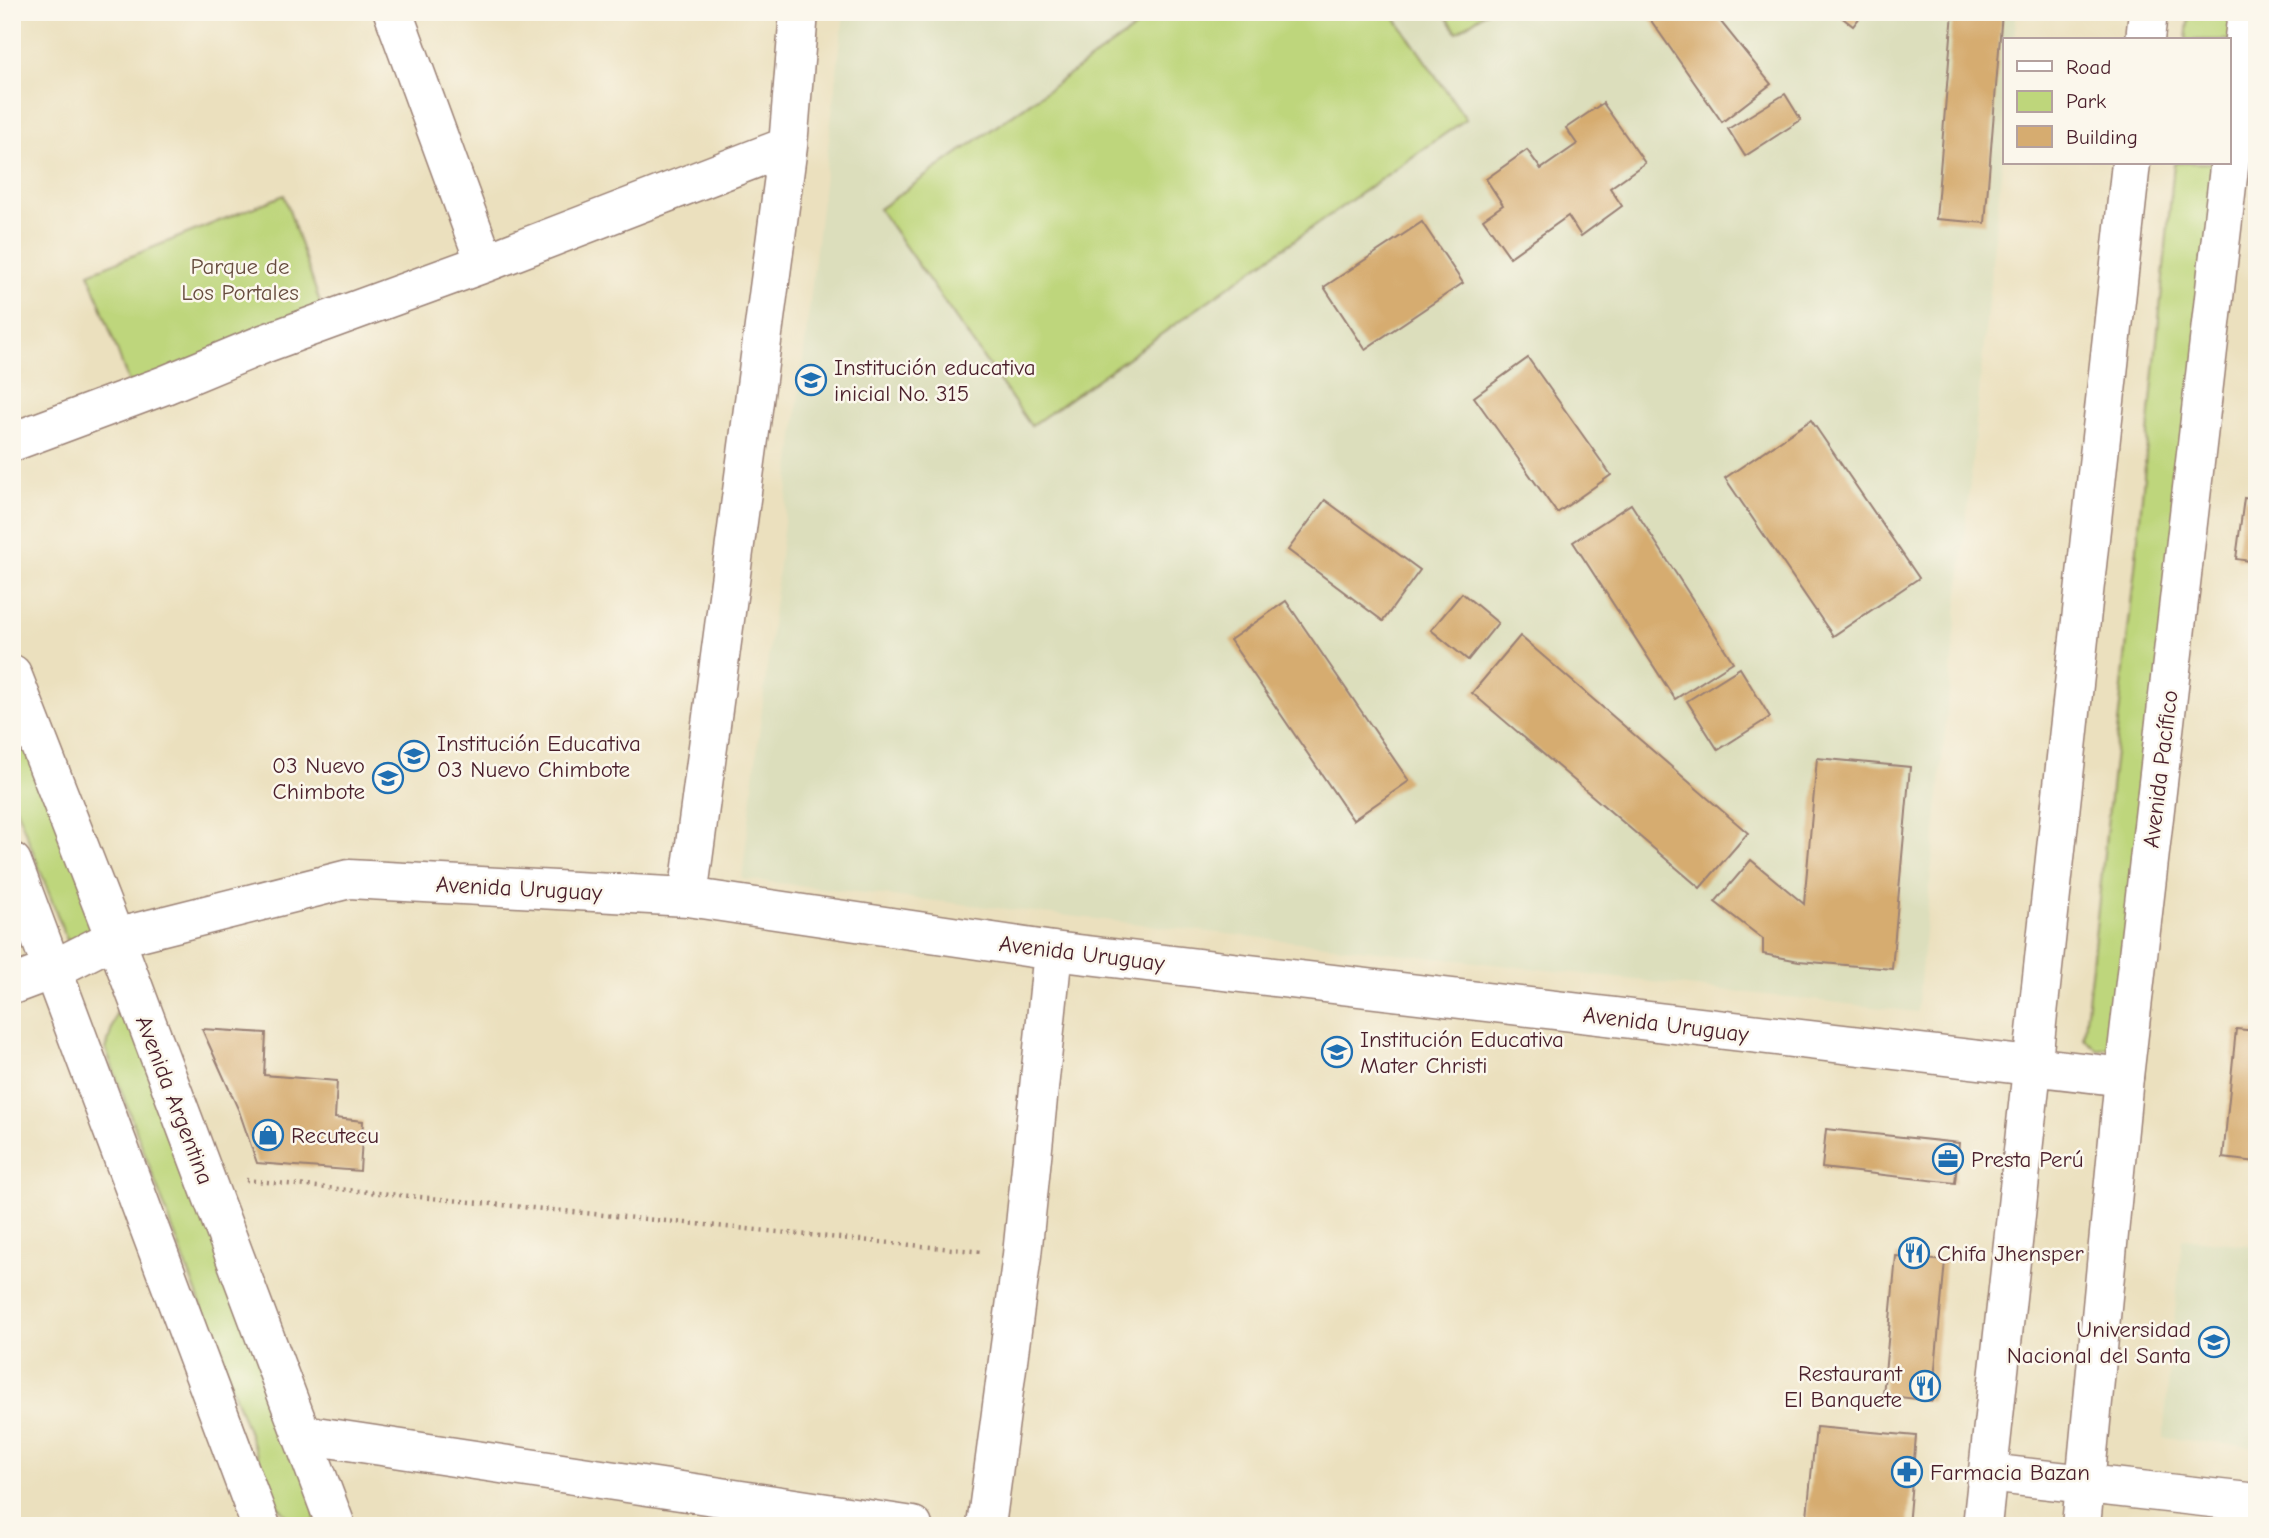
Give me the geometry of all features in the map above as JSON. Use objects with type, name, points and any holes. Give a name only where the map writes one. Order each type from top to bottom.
[{"type":"street","points":[[393,12],[485,263]]},
{"type":"street","points":[[688,897],[788,146],[799,12]]},
{"type":"street","points":[[2145,38],[2148,12]]},
{"type":"street","name":"Avenida Pacífico","points":[[2081,1526],[2124,1077],[2248,12]]},
{"type":"street","points":[[12,442],[788,146]]},
{"type":"street","points":[[1982,1526],[2132,164]]},
{"type":"street","name":"Avenida Argentina","points":[[12,674],[115,938],[337,1526]]},
{"type":"street","points":[[12,862],[261,1526]]},
{"type":"street","name":"Avenida Uruguay","points":[[12,985],[52,970],[115,938],[349,878],[688,897],[1054,951],[2124,1077]]},
{"type":"street","points":[[986,1526],[1022,1255],[1054,951]]},
{"type":"street","points":[[302,1434],[913,1526]]},
{"type":"street","points":[[1988,1473],[2257,1503]]},
{"type":"path","points":[[204,1176],[1022,1255]]},
{"type":"shaded area","points":[[844,12],[2017,12],[2014,38],[2003,38],[2003,153],[1917,1012],[742,879]]},
{"type":"shaded area","name":"Universidad Nacional del Santa","points":[[2182,1238],[2257,1246],[2257,1447],[2163,1438]]},
{"type":"green space","points":[[1158,12],[1391,12],[1466,119],[1031,426],[879,209]]},
{"type":"green space","points":[[1443,12],[1486,12],[1457,32]]},
{"type":"green space","points":[[2189,12],[2237,12],[2230,38],[2186,38]]},
{"type":"green space","points":[[2174,164],[2222,164],[2128,1043],[2097,1050],[2084,1038],[2137,548]]},
{"type":"green space","name":"Parque de Los Portales","points":[[284,195],[323,312],[130,386],[89,273]]},
{"type":"green space","points":[[12,674],[106,919],[93,949],[67,940],[12,797]]},
{"type":"green space","points":[[116,1013],[149,1031],[319,1479],[314,1526],[291,1519],[274,1501],[106,1050]]},
{"type":"building","points":[[1645,12],[1713,12],[1771,84],[1722,122]]},
{"type":"building","points":[[1835,12],[1864,12],[1853,26]]},
{"type":"building","points":[[1953,12],[2002,12],[1985,223],[1936,219]]},
{"type":"building","points":[[1785,94],[1801,120],[1745,156],[1728,129]]},
{"type":"building","points":[[1603,103],[1645,163],[1610,188],[1622,206],[1581,236],[1568,216],[1510,257],[1483,219],[1503,205],[1486,179],[1527,150],[1541,169],[1577,144],[1566,128]]},
{"type":"building","points":[[1422,222],[1463,283],[1365,349],[1324,287]]},
{"type":"building","points":[[1528,358],[1611,475],[1557,513],[1474,397]]},
{"type":"building","points":[[1811,420],[1919,578],[1833,636],[1725,478]]},
{"type":"building","points":[[2244,498],[2257,500],[2257,562],[2236,559]]},
{"type":"building","points":[[1325,500],[1420,570],[1383,621],[1288,550]]},
{"type":"building","points":[[1631,504],[1733,662],[1675,699],[1573,542]]},
{"type":"building","points":[[1462,593],[1498,623],[1468,660],[1431,630]]},
{"type":"building","points":[[1286,601],[1409,781],[1353,820],[1230,640]]},
{"type":"building","points":[[1520,636],[1748,833],[1700,888],[1472,693]]},
{"type":"building","points":[[1740,668],[1770,717],[1718,750],[1687,701]]},
{"type":"building","points":[[1817,758],[1910,767],[1892,969],[1799,961],[1763,954],[1763,939],[1715,902],[1751,860],[1804,904]]},
{"type":"building","points":[[202,1029],[266,1033],[264,1075],[337,1081],[335,1118],[363,1121],[360,1171],[257,1163],[239,1111]]},
{"type":"building","points":[[2236,1029],[2257,1031],[2257,1162],[2223,1158]]},
{"type":"building","points":[[1826,1129],[1959,1143],[1955,1183],[1822,1168]]},
{"type":"building","points":[[1896,1256],[1945,1261],[1932,1401],[1883,1395]]},
{"type":"building","points":[[1816,1427],[1916,1436],[1908,1526],[1806,1526]]},
{"type":"place","name":"Institución educativa inicial No. 315","points":[[811,380]]},
{"type":"place","name":"Institución Educativa 03 Nuevo Chimbote","points":[[414,756]]},
{"type":"place","name":"03 Nuevo Chimbote","points":[[388,778]]},
{"type":"place","name":"Institución Educativa Mater Christi","points":[[1337,1052]]},
{"type":"place","name":"Recutecu","points":[[268,1135]]},
{"type":"place","name":"Presta Perú","points":[[1948,1159]]},
{"type":"place","name":"Chifa Jhensper","points":[[1914,1253]]},
{"type":"place","name":"Universidad Nacional del Santa","points":[[2214,1342]]},
{"type":"place","name":"Restaurant El Banquete","points":[[1925,1386]]},
{"type":"place","name":"Farmacia Bazan","points":[[1907,1472]]}]
